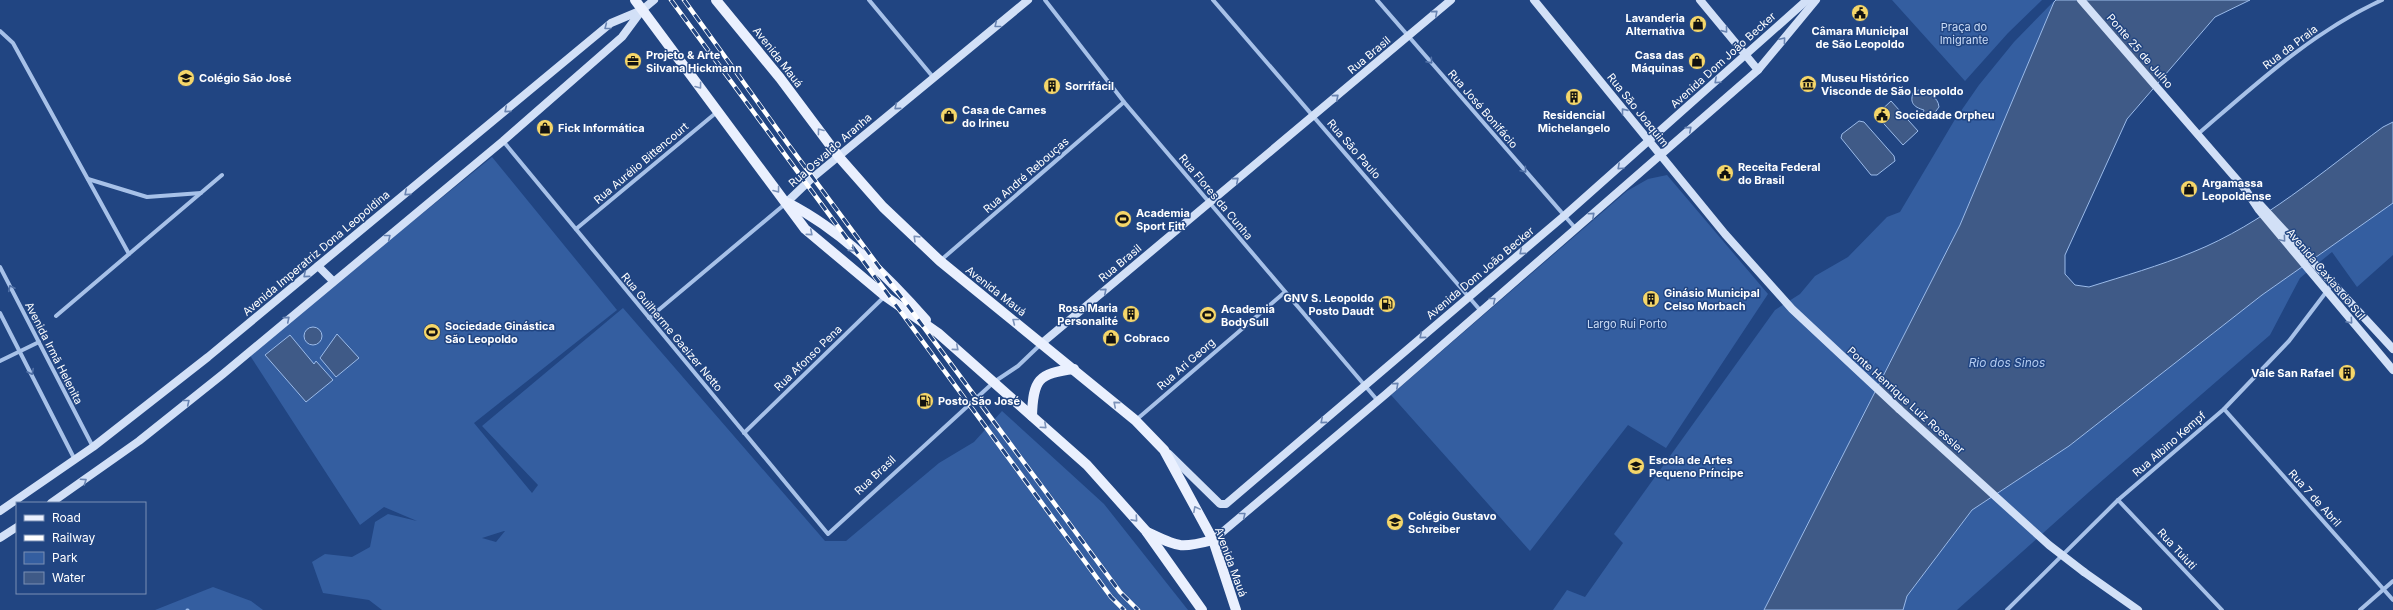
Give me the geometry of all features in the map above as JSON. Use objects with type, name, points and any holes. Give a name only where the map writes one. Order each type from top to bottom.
[{"type":"main road","points":[[635,0],[805,229],[885,296],[938,333],[1087,465],[1146,531],[1202,610]]},
{"type":"main road","name":"Avenida Imperatriz Dona Leopoldina","points":[[53,502],[139,441],[503,141],[622,37],[642,10],[654,0]]},
{"type":"main road","name":"Avenida Mauá","points":[[716,0],[780,78],[838,157],[883,207],[940,261],[1042,342],[1135,420],[1164,450],[1213,540],[1236,610]]},
{"type":"main road","name":"Rua Osvaldo Aranha","points":[[786,202],[933,77],[1028,0]]},
{"type":"main road","name":"Rua Brasil","points":[[1042,342],[1409,36],[1450,0]]},
{"type":"main road","name":"Rua São Joaquim","points":[[1534,0],[1725,234]]},
{"type":"main road","points":[[1700,0],[1758,70]]},
{"type":"main road","name":"Avenida Dom João Becker","points":[[1164,450],[1223,505],[1564,216],[1807,0]]},
{"type":"main road","points":[[1146,531],[1174,544],[1186,547],[1213,540],[1378,401],[1480,310],[1576,229],[1660,154],[1758,70],[1816,0]]},
{"type":"main road","name":"Ponte 25 de Julho","points":[[2081,0],[2182,116]]},
{"type":"main road","name":"Avenida Imperatriz Dona Leopoldina","points":[[0,511],[93,447],[212,353],[611,23],[642,10]]},
{"type":"main road","name":"Avenida Caxias do Sul","points":[[2182,116],[2261,208],[2307,268],[2393,370]]},
{"type":"main road","points":[[786,202],[815,217],[895,285],[938,333]]},
{"type":"main road","name":"Avenida Caxias do Sul","points":[[2261,208],[2333,282],[2393,350]]},
{"type":"main road","name":"Ponte Henrique Luiz Roessler","points":[[1725,234],[1792,309],[1832,348],[2049,545],[2138,610]]},
{"type":"main road","points":[[318,266],[333,281]]},
{"type":"main road","points":[[1032,416],[1033,393],[1038,382],[1052,372],[1074,369]]},
{"type":"main road","points":[[0,538],[16,527]]},
{"type":"street","points":[[868,0],[933,77]]},
{"type":"street","name":"Rua Flores da Cunha","points":[[1045,0],[1124,102],[1378,401]]},
{"type":"street","name":"Rua São Paulo","points":[[1213,0],[1314,115],[1480,310]]},
{"type":"street","name":"Rua José Bonifácio","points":[[1377,0],[1576,229]]},
{"type":"street","name":"Rua da Praia","points":[[2198,134],[2288,56],[2354,13],[2382,0]]},
{"type":"street","points":[[0,31],[13,43],[129,254]]},
{"type":"street","name":"Rua André Rebouças","points":[[940,261],[1124,102]]},
{"type":"street","name":"Rua Aurélio Bittencourt","points":[[576,230],[718,111]]},
{"type":"street","name":"Rua Guilherme Gaeizer Netto","points":[[503,141],[828,534]]},
{"type":"street","points":[[56,316],[222,175]]},
{"type":"street","points":[[88,179],[146,197],[202,193]]},
{"type":"street","name":"Rua Osvaldo Aranha","points":[[649,318],[786,202]]},
{"type":"street","name":"Avenida Irmã Helenita","points":[[0,268],[93,447]]},
{"type":"street","name":"Rua Albino Kempf","points":[[2007,610],[2118,500],[2224,409],[2289,341],[2333,282]]},
{"type":"street","name":"Rua Ari Georg","points":[[1135,420],[1284,292]]},
{"type":"street","name":"Rua Afonso Pena","points":[[744,433],[885,296]]},
{"type":"street","points":[[0,313],[75,460]]},
{"type":"street","points":[[0,361],[39,342]]},
{"type":"street","name":"Rua Brasil","points":[[828,534],[994,382],[1018,366],[1042,342]]},
{"type":"street","name":"Rua 7 de Abril","points":[[2224,409],[2393,600]]},
{"type":"street","name":"Rua Tuiuti","points":[[2118,500],[2222,610]]},
{"type":"street","points":[[2360,610],[2393,581]]},
{"type":"green space","name":"Praça do Imigrante","points":[[1892,0],[2042,0],[2008,33],[1965,81]]},
{"type":"green space","points":[[2055,0],[1960,225],[1764,610],[1553,610],[1567,590],[1585,597],[1623,543],[1614,534],[1775,310],[1800,294],[1815,276],[1848,257],[1887,217],[1900,212],[1954,121],[1979,85],[2014,42]]},
{"type":"green space","points":[[492,157],[617,310],[474,423],[532,493],[538,485],[482,426],[623,308],[825,541],[846,541],[939,463],[974,442],[1002,411],[1104,504],[1188,610],[382,610],[369,600],[323,593],[312,562],[325,554],[352,557],[370,547],[375,522],[388,514],[417,521],[384,507],[360,525],[249,354]],"holes":[[[505,531],[496,542],[482,538]]]},
{"type":"green space","name":"Largo Rui Porto","points":[[1667,175],[1768,294],[1666,448],[1628,425],[1530,551],[1391,395],[1627,191],[1648,179]]},
{"type":"green space","points":[[2393,203],[2393,255],[2357,287],[2332,252],[2300,278],[2270,335],[2089,492],[1957,610],[1903,610],[1907,596],[1972,510],[2069,446],[2262,295]]},
{"type":"green space","points":[[213,587],[251,601],[263,610],[155,610]]},
{"type":"water","name":"Rio dos Sinos","points":[[2056,0],[2250,0],[2215,17],[2127,119],[2065,255],[2065,274],[2075,285],[2089,287],[2141,271],[2193,252],[2219,240],[2244,227],[2292,196],[2383,127],[2393,122],[2393,203],[2262,295],[2069,446],[1972,510],[1907,596],[1903,610],[1764,610],[1960,225]]},
{"type":"water","points":[[1919,90],[1937,100],[1939,107],[1933,115],[1922,115],[1924,110],[1913,104],[1912,98],[1914,91]]},
{"type":"water","points":[[1891,101],[1918,131],[1903,145],[1876,115]]},
{"type":"water","points":[[1859,121],[1864,122],[1894,156],[1895,161],[1877,175],[1871,175],[1841,138],[1842,134]]},
{"type":"water","points":[[309,327],[317,327],[322,332],[320,343],[317,345],[309,345],[304,340],[304,332]]},
{"type":"water","points":[[337,334],[359,358],[336,377],[320,358]]},
{"type":"water","points":[[290,335],[314,364],[316,361],[333,380],[306,402],[265,355]]},
{"type":"railway","points":[[671,0],[1111,597],[1124,610]]},
{"type":"railway","points":[[684,0],[788,144],[1120,592],[1138,610]]},
{"type":"place","name":"Câmara Municipal de São Leopoldo","points":[[1860,13]]},
{"type":"place","name":"Lavanderia Alternativa","points":[[1698,24]]},
{"type":"place","name":"Projeto & Arte Silvana Hickmann","points":[[633,61]]},
{"type":"place","name":"Casa das Máquinas","points":[[1697,61]]},
{"type":"place","name":"Colégio São José","points":[[186,78]]},
{"type":"place","name":"Museu Histórico Visconde de São Leopoldo","points":[[1808,84]]},
{"type":"place","name":"Sorrifácil","points":[[1052,86]]},
{"type":"place","name":"Residencial Michelangelo","points":[[1574,97]]},
{"type":"place","name":"Sociedade Orpheu","points":[[1882,115]]},
{"type":"place","name":"Casa de Carnes do Irineu","points":[[949,116]]},
{"type":"place","name":"Fick Informática","points":[[545,128]]},
{"type":"place","name":"Receita Federal do Brasil","points":[[1725,173]]},
{"type":"place","name":"Argamassa Leopoldense","points":[[2189,189]]},
{"type":"place","name":"Academia Sport Fitt","points":[[1123,219]]},
{"type":"place","name":"Ginásio Municipal Celso Morbach","points":[[1651,299]]},
{"type":"place","name":"GNV S. Leopoldo Posto Daudt","points":[[1387,304]]},
{"type":"place","name":"Rosa Maria Personalité","points":[[1131,314]]},
{"type":"place","name":"Academia BodySull","points":[[1208,315]]},
{"type":"place","name":"Sociedade Ginástica São Leopoldo","points":[[432,332]]},
{"type":"place","name":"Cobraco","points":[[1111,338]]},
{"type":"place","name":"Vale San Rafael","points":[[2347,373]]},
{"type":"place","name":"Posto São José","points":[[925,401]]},
{"type":"place","name":"Escola de Artes Pequeno Príncipe","points":[[1636,466]]},
{"type":"place","name":"Colégio Gustavo Schreiber","points":[[1395,522]]}]
